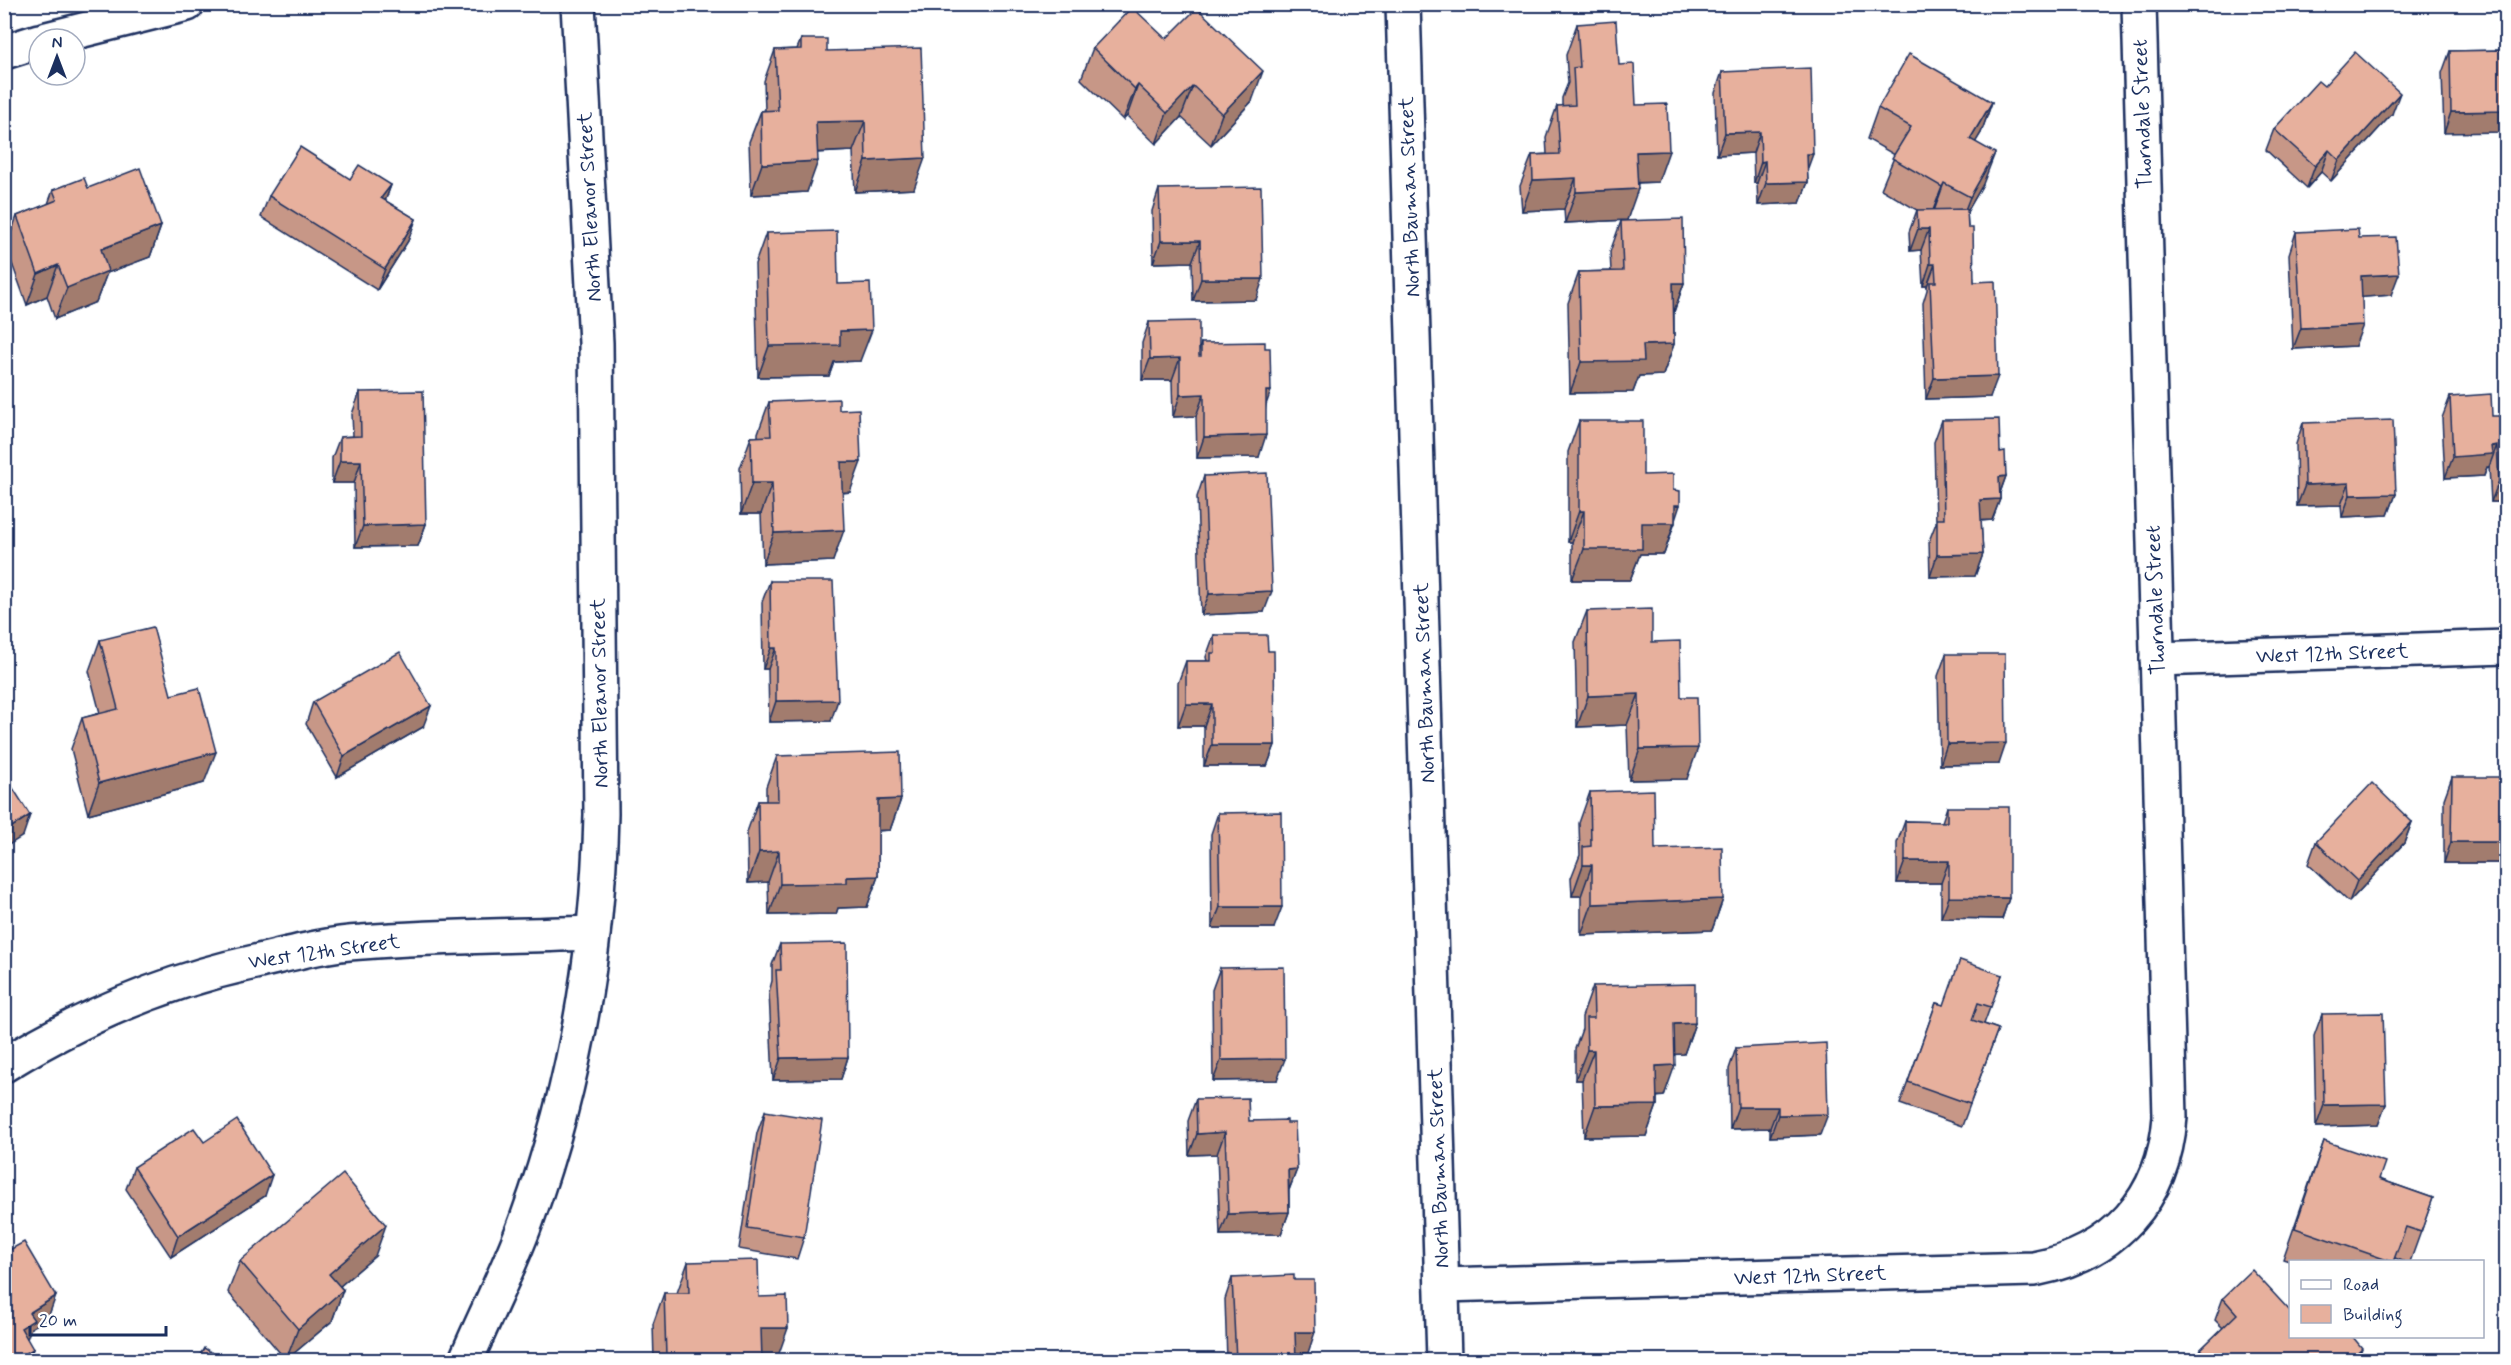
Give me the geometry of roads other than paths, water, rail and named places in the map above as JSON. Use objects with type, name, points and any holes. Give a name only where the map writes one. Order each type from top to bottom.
[{"type":"street","points":[[87,29],[187,4]]},
{"type":"street","name":"North Eleanor Street","points":[[466,1360],[513,1257],[547,1158],[582,1015],[599,875],[601,814],[596,343],[578,4]]},
{"type":"street","name":"North Bauman Street","points":[[1403,4],[1444,1360]]},
{"type":"street","name":"Thorndale Street","points":[[2139,4],[2170,1117],[2163,1161],[2150,1192]]},
{"type":"street","points":[[4,52],[27,45]]},
{"type":"street","name":"West 12th Street","points":[[2157,659],[2506,647]]},
{"type":"street","name":"West 12th Street","points":[[4,1065],[111,1008],[152,991],[234,964],[362,942],[593,933]]},
{"type":"street","name":"West 12th Street","points":[[1442,1285],[2034,1269],[2065,1262],[2107,1239],[2142,1206],[2150,1192]]}]
